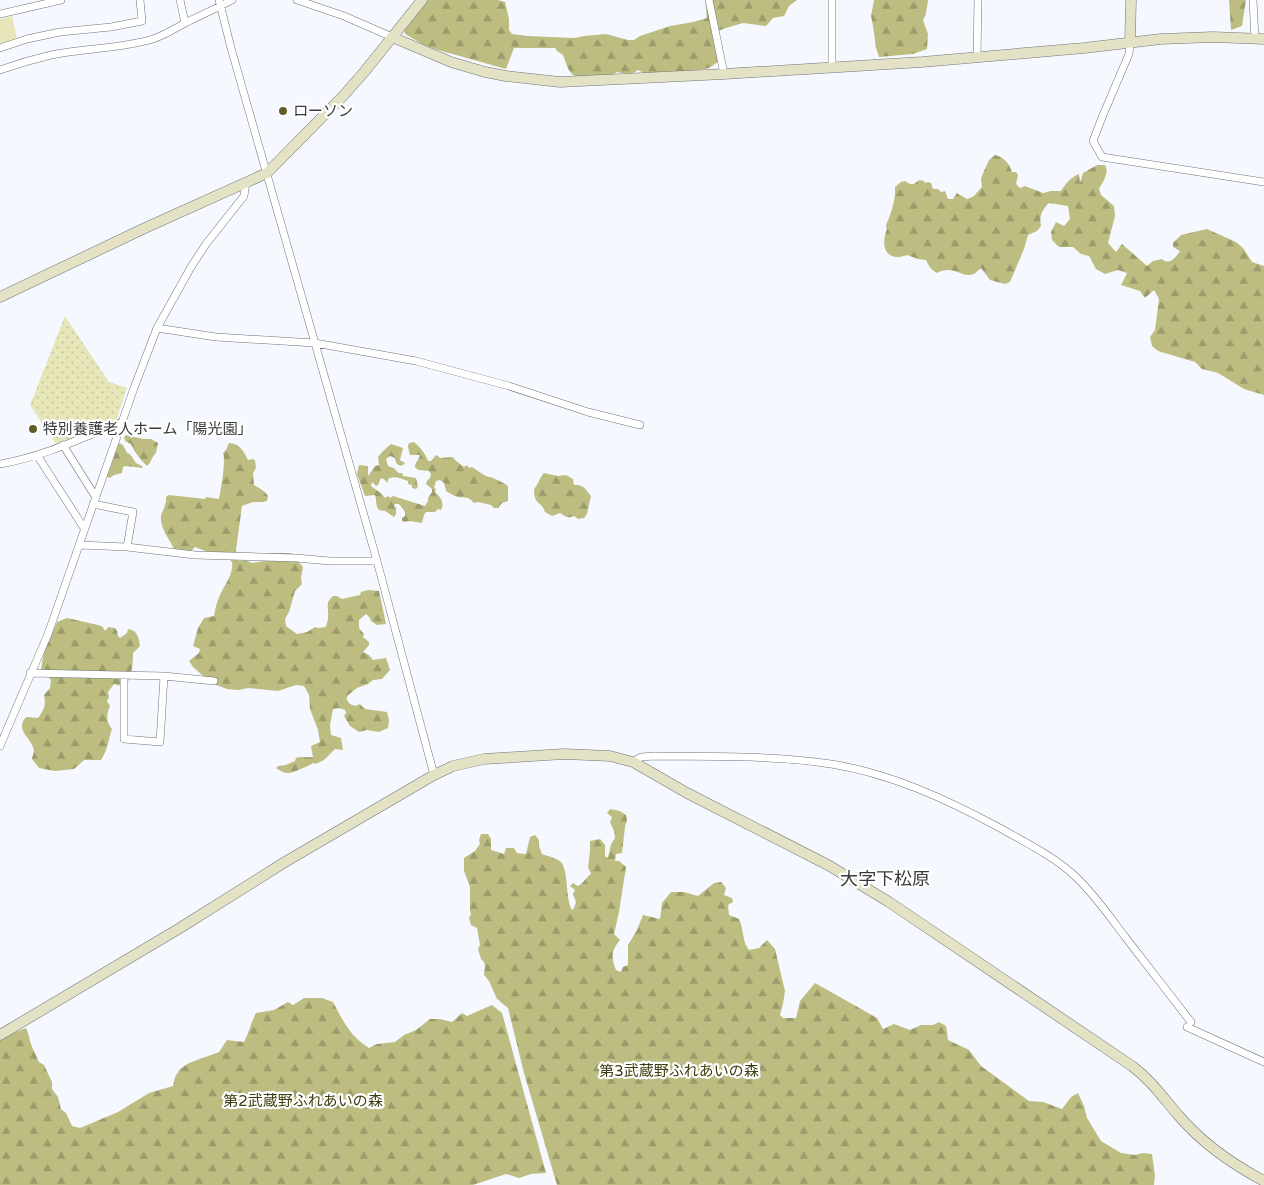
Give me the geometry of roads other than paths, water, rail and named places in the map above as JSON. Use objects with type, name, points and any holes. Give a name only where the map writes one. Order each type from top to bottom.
[{"type":"street","points":[[0,14],[61,0]]},
{"type":"street","points":[[0,48],[26,39],[60,32],[142,22],[140,0]]},
{"type":"street","points":[[180,0],[185,23]]},
{"type":"street","points":[[0,70],[52,55],[120,46],[153,39],[203,16],[220,3],[232,0]]},
{"type":"street","points":[[297,0],[344,16],[430,54],[459,64],[506,76],[560,82],[922,62],[1084,48],[1161,39],[1213,37],[1260,39],[1253,0]]},
{"type":"street","points":[[0,297],[267,173],[344,95],[422,0]]},
{"type":"street","points":[[709,0],[724,74]]},
{"type":"street","points":[[832,0],[832,68]]},
{"type":"street","points":[[978,0],[978,57]]},
{"type":"street","points":[[1131,0],[1128,54],[1093,141],[1102,157],[1264,182]]},
{"type":"street","points":[[220,3],[231,48],[377,561],[434,775]]},
{"type":"street","points":[[0,746],[48,634],[138,376],[157,328],[206,244],[244,196],[246,182]]},
{"type":"street","points":[[157,328],[216,337],[316,343],[416,362],[510,386],[588,412],[640,425]]},
{"type":"street","points":[[0,464],[16,462],[37,455],[122,422]]},
{"type":"street","points":[[63,445],[94,500],[132,512],[127,547]]},
{"type":"street","points":[[37,455],[84,528]]},
{"type":"street","points":[[80,545],[127,547],[195,555],[330,561],[377,561]]},
{"type":"street","points":[[30,673],[164,676],[214,681]]},
{"type":"street","points":[[124,676],[124,739],[160,742],[164,676]]},
{"type":"street","points":[[0,1036],[180,928],[285,862],[434,775],[453,766],[484,759],[564,754],[610,756],[633,762],[688,793],[828,865],[889,902],[1132,1066],[1150,1081],[1202,1140],[1232,1162],[1264,1181]]},
{"type":"street","points":[[633,762],[641,757],[654,756],[766,758],[831,764],[862,770],[938,798],[1037,849],[1075,876],[1096,898],[1189,1024],[1264,1062]]},
{"type":"place","name":"ローソン","points":[[283,111]]},
{"type":"place","name":"特別養護老人ホーム「陽光園」","points":[[33,429]]},
{"type":"district","name":"大字下松原","points":[[885,879]]},
{"type":"park label","name":"第3武蔵野ふれあいの森","points":[[679,1071]]},
{"type":"park label","name":"第2武蔵野ふれあいの森","points":[[303,1101]]}]
